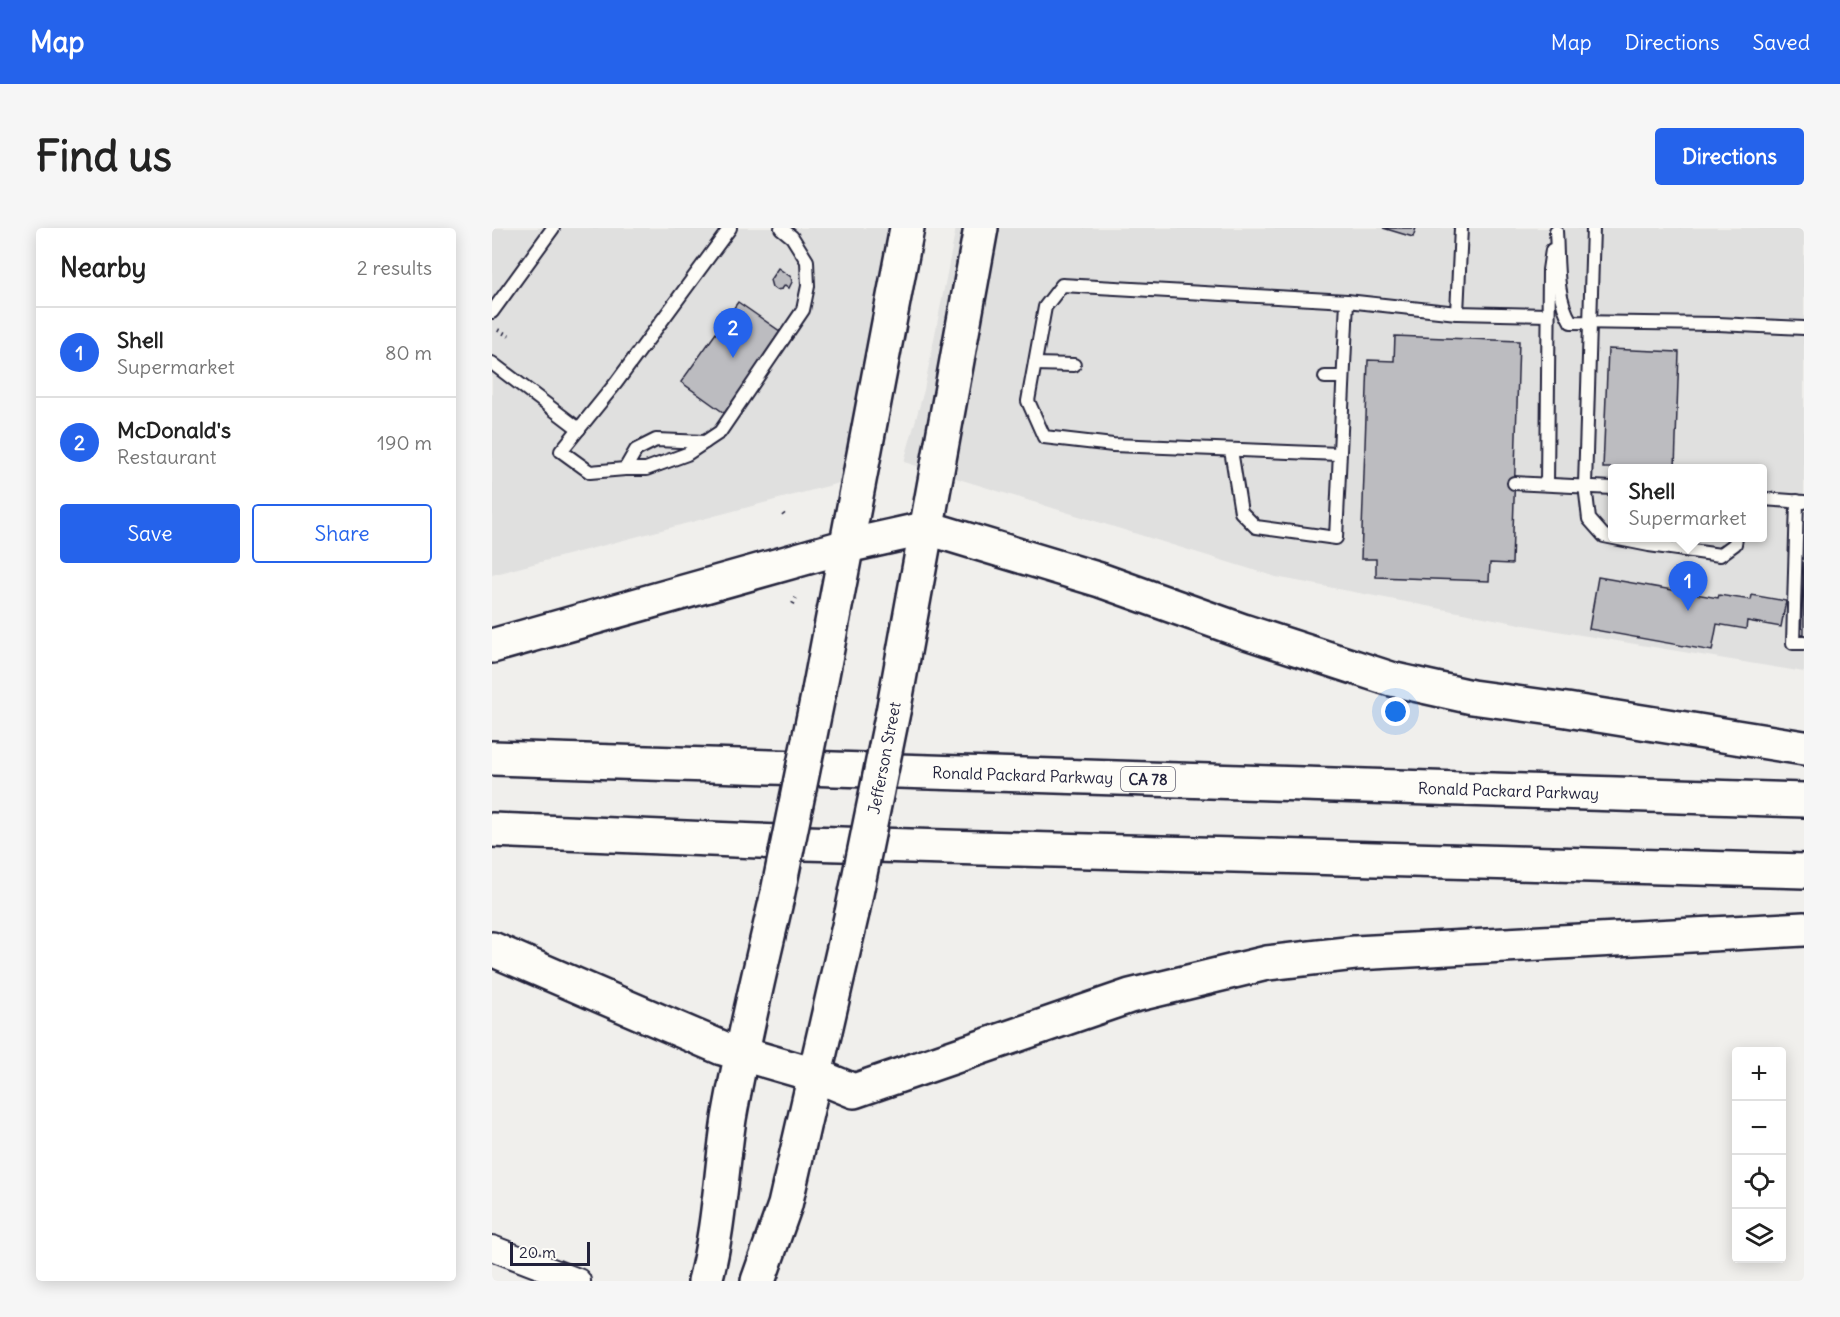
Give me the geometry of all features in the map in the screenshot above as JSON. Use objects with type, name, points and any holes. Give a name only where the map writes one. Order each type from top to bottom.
[{"type":"main road","points":[[705,1281],[710,1263],[740,1053],[777,897],[819,691],[907,228]]},
{"type":"main road","name":"Jefferson Street","points":[[758,1281],[785,1205],[852,913],[928,528],[981,228]]},
{"type":"main road","points":[[492,646],[847,546],[928,528],[1100,580],[1243,631],[1391,679],[1472,697],[1804,748]]},
{"type":"main road","name":"Ronald Packard Parkway","points":[[492,758],[1804,800]]},
{"type":"main road","points":[[492,830],[806,843],[1804,871]]},
{"type":"main road","points":[[492,949],[714,1045],[815,1075],[854,1091],[1130,996],[1267,963],[1355,953],[1804,929]]},
{"type":"street","points":[[492,1248],[578,1281]]},
{"type":"lane","points":[[492,312],[553,228]]},
{"type":"lane","points":[[730,228],[616,383],[561,451],[590,472],[646,469],[687,454],[720,432],[803,310],[808,286],[807,261],[792,237],[782,228]]},
{"type":"lane","points":[[1457,313],[1461,228]]},
{"type":"lane","points":[[1593,228],[1585,485],[1589,519],[1604,536],[1608,537]]},
{"type":"lane","points":[[1556,230],[1559,288],[1564,312],[1571,322],[1804,328]]},
{"type":"lane","points":[[1547,484],[1549,270],[1556,230]]},
{"type":"lane","points":[[1339,454],[1113,445],[1044,437],[1028,401],[1045,307],[1062,285],[1347,301],[1457,313],[1548,315]]},
{"type":"lane","points":[[1231,450],[1241,512],[1256,527],[1336,538],[1347,301]]},
{"type":"lane","points":[[492,363],[579,429]]},
{"type":"lane","points":[[1035,364],[1074,365]]},
{"type":"lane","points":[[1325,377],[1343,378]]},
{"type":"lane","points":[[625,469],[636,450],[656,440],[705,442]]},
{"type":"lane","points":[[1514,483],[1608,487]]},
{"type":"lane","points":[[1767,499],[1801,501],[1793,643],[1804,643]]},
{"type":"lane","points":[[1634,542],[1720,555],[1735,542]]},
{"type":"path","points":[[497,330],[509,336]]},
{"type":"path","points":[[793,604],[796,598]]},
{"type":"shaded area","points":[[492,228],[891,228],[847,481],[492,575]]},
{"type":"shaded area","points":[[956,228],[1804,228],[1804,672],[1557,631],[1276,577],[904,462],[924,390]]},
{"type":"building","points":[[1383,228],[1416,228],[1413,237]]},
{"type":"building","points":[[778,268],[791,277],[792,282],[789,288],[785,285],[782,289],[776,290],[772,287],[770,280]]},
{"type":"building","points":[[738,302],[784,334],[727,415],[681,382]]},
{"type":"building","points":[[1395,336],[1519,341],[1512,564],[1490,563],[1489,581],[1376,577],[1376,559],[1361,559],[1368,360],[1394,361]]},
{"type":"building","points":[[1608,349],[1679,352],[1675,464],[1608,464],[1608,468],[1603,468]]},
{"type":"building","points":[[1804,562],[1804,635],[1801,635]]},
{"type":"building","points":[[1598,577],[1718,598],[1719,595],[1751,600],[1752,595],[1786,601],[1781,627],[1747,621],[1746,629],[1717,624],[1712,651],[1589,629]]},
{"type":"place","name":"McDonald's","points":[[733,358]]},
{"type":"place","name":"Shell","points":[[1688,611]]}]
